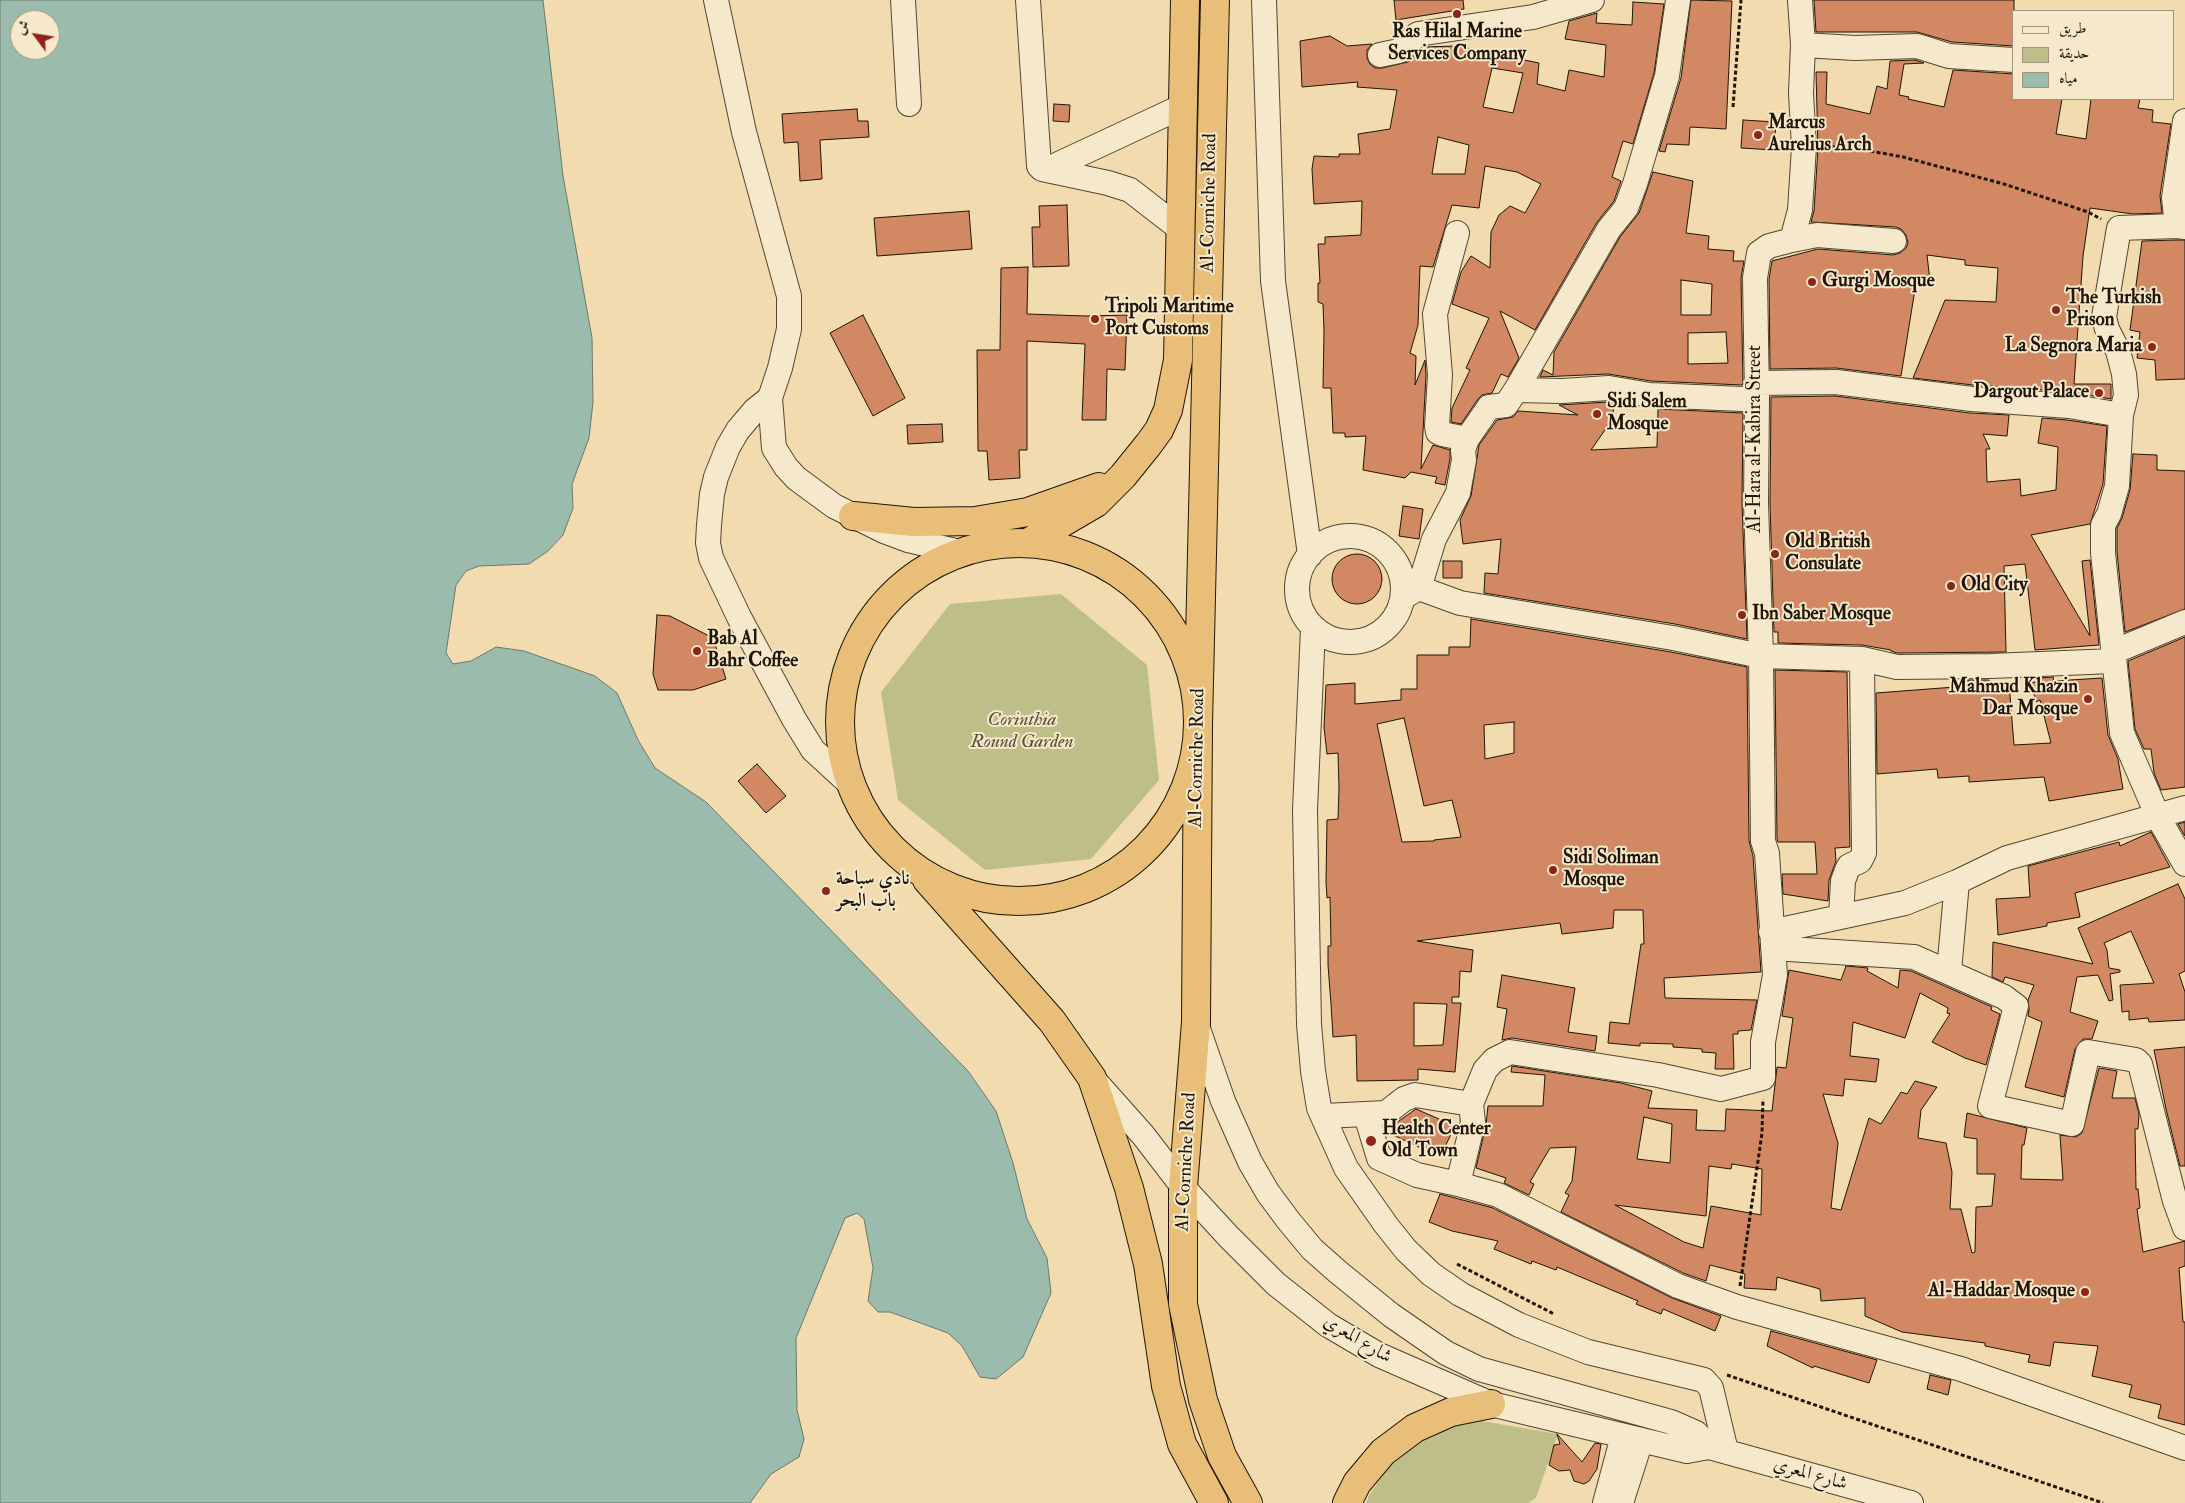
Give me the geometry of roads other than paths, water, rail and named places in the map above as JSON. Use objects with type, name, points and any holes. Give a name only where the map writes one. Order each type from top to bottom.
[{"type":"highway","name":"Al-Corniche Road","points":[[1030,542],[1096,504],[1123,476],[1159,430],[1168,410],[1178,360],[1185,0]]},
{"type":"highway","name":"Al-Corniche Road","points":[[1215,0],[1198,724],[1196,1022],[1183,1187],[1183,1304],[1201,1391],[1222,1456],[1248,1503]]},
{"type":"highway","points":[[853,516],[914,522],[975,522],[1028,512],[1095,490],[1123,476]]},
{"type":"highway","points":[[920,872],[954,889],[990,899],[1029,901],[1066,895],[1102,880],[1134,859],[1160,831],[1180,798],[1193,762],[1198,724],[1193,679],[1177,636],[1150,599],[1115,570],[1074,550],[1030,542],[960,552],[932,565],[905,583],[883,605],[864,631],[851,659],[842,690],[840,721],[842,753],[850,784],[867,818],[891,848],[920,872],[1052,1021],[1092,1078],[1129,1188],[1139,1226],[1148,1264],[1166,1386],[1182,1444],[1214,1503]]},
{"type":"highway","points":[[1347,1503],[1357,1483],[1383,1452],[1415,1428],[1451,1412],[1491,1404]]},
{"type":"street","points":[[716,0],[744,132],[789,296],[789,329],[780,368],[770,398],[774,448]]},
{"type":"street","points":[[903,0],[909,104]]},
{"type":"street","points":[[1028,0],[1037,161],[1042,169],[1130,190],[1180,228]]},
{"type":"street","points":[[1264,0],[1273,281],[1310,555]]},
{"type":"street","points":[[1380,55],[1399,51],[1418,34],[1534,17],[1592,0]]},
{"type":"street","points":[[1678,0],[1667,76],[1636,184],[1626,208],[1609,229],[1506,405],[1489,407],[1467,440],[1463,450],[1464,460],[1458,493],[1434,539],[1411,592],[1388,627],[1374,637],[1358,642],[1341,642],[1325,636],[1313,628],[1299,605],[1297,591],[1300,572],[1310,555],[1319,546],[1343,537],[1356,536],[1372,541],[1386,550],[1397,564],[1402,580],[1411,592],[1460,603],[1673,638],[1761,656],[1862,659],[1897,668],[1991,666],[2113,657],[2185,622]]},
{"type":"street","points":[[1800,0],[1803,45],[1801,93],[1804,147],[1800,210],[1792,240],[1817,236],[1894,241]]},
{"type":"street","points":[[1803,45],[1855,48],[1917,46],[1949,56],[2012,60]]},
{"type":"street","points":[[1048,169],[1182,107]]},
{"type":"street","points":[[2185,121],[2174,198],[2181,226],[2119,228],[2104,317],[2107,329],[2118,351],[2124,374],[2126,395],[2122,415],[2116,486],[2109,514],[2103,525],[2103,553],[2122,734],[2158,817],[2185,864]]},
{"type":"street","points":[[1457,233],[1435,314],[1440,375],[1437,426],[1438,432],[1442,434],[1467,440]]},
{"type":"street","name":"Al-Hara al-Kabira Street","points":[[1472,1104],[1485,1070],[1494,1060],[1510,1052],[1658,1075],[1721,1089],[1763,1078],[1763,1042],[1775,975],[1764,841],[1756,502],[1756,265],[1759,253],[1769,246],[1792,240]]},
{"type":"street","points":[[1516,390],[1562,391],[1609,388],[1650,396],[1742,399],[1757,390],[1836,382],[1972,399],[2069,406],[2122,415]]},
{"type":"street","points":[[770,398],[746,420],[728,447],[712,494],[708,542],[716,572],[770,678],[813,750],[850,784]]},
{"type":"street","points":[[728,447],[748,435],[764,439],[774,448],[786,467],[812,492],[853,516],[908,540],[960,552]]},
{"type":"street","points":[[1313,628],[1306,810],[1307,935],[1312,1071],[1319,1108],[1346,1168],[1406,1250],[1431,1274],[1460,1294],[1519,1325],[1588,1352],[1704,1380],[1711,1388],[1718,1449]]},
{"type":"street","points":[[1841,917],[1843,881],[1846,870],[1849,866],[1860,861],[1864,853],[1862,659]]},
{"type":"street","points":[[1772,940],[1841,917],[1905,903],[2007,858],[2185,808]]},
{"type":"street","points":[[1949,971],[1956,882]]},
{"type":"street","points":[[1772,940],[1914,957],[2004,997],[2016,1006],[1990,1106],[2072,1124],[2088,1052],[2131,1058],[2140,1064],[2175,1201],[2185,1228]]},
{"type":"street","name":"شارع المعري","points":[[1196,1022],[1222,1101],[1250,1162],[1268,1193],[1288,1220],[1312,1249],[1338,1272],[1391,1315],[1446,1353],[1479,1369],[1671,1422],[1696,1433],[1718,1449]]},
{"type":"street","name":"شارع المعري","points":[[1092,1078],[1143,1135],[1183,1187],[1276,1284],[1328,1325],[1379,1356],[1491,1404],[1687,1451],[1718,1449],[1911,1503]]},
{"type":"street","points":[[1324,1116],[1366,1116],[1386,1113],[1404,1099],[1415,1095],[1472,1104],[1473,1122],[1458,1184]]},
{"type":"street","points":[[1366,1116],[1379,1158],[1417,1175],[1498,1195],[1678,1286],[1738,1307],[1961,1369],[2185,1448]]},
{"type":"street","points":[[1353,1179],[1379,1158]]},
{"type":"street","points":[[1604,1503],[1632,1438]]},
{"type":"street","points":[[1621,1503],[1632,1438]]},
{"type":"water","points":[[0,0],[543,0],[563,176],[592,338],[593,402],[589,438],[572,484],[573,508],[563,535],[548,551],[529,564],[479,566],[466,571],[456,585],[446,653],[453,664],[471,661],[496,647],[524,651],[595,676],[617,693],[638,740],[655,768],[706,802],[968,1071],[996,1111],[1013,1163],[1027,1219],[1047,1258],[1051,1293],[1023,1357],[996,1379],[980,1377],[962,1346],[948,1333],[890,1312],[878,1312],[868,1301],[873,1268],[864,1219],[857,1213],[845,1218],[796,1338],[797,1410],[804,1439],[799,1457],[771,1474],[750,1503],[0,1503]]},
{"type":"place","name":"Ras Hilal Marine Services Company","points":[[1457,14]]},
{"type":"place","name":"Marcus Aurelius Arch","points":[[1758,135]]},
{"type":"place","name":"Gurgi Mosque","points":[[1812,282]]},
{"type":"place","name":"The Turkish Prison","points":[[2056,310]]},
{"type":"place","name":"Tripoli Maritime Port Customs","points":[[1095,319]]},
{"type":"place","name":"La Segnora Maria","points":[[2152,347]]},
{"type":"place","name":"Dargout Palace","points":[[2099,393]]},
{"type":"place","name":"Sidi Salem Mosque","points":[[1597,414]]},
{"type":"place","name":"Old British Consulate","points":[[1775,554]]},
{"type":"place","name":"Old City","points":[[1951,586]]},
{"type":"place","name":"Ibn Saber Mosque","points":[[1742,615]]},
{"type":"place","name":"Bab Al Bahr Coffee","points":[[697,651]]},
{"type":"place","name":"Mahmud Khazin Dar Mosque","points":[[2088,699]]},
{"type":"place","name":"Sidi Soliman Mosque","points":[[1553,870]]},
{"type":"place","name":"نادي سباحة باب البحر","points":[[826,891]]},
{"type":"place","name":"Health Center Old Town","points":[[1371,1141]]},
{"type":"place","name":"Al-Haddar Mosque","points":[[2085,1292]]},
{"type":"park label","name":"Corinthia Round Garden","points":[[1022,732]]}]
